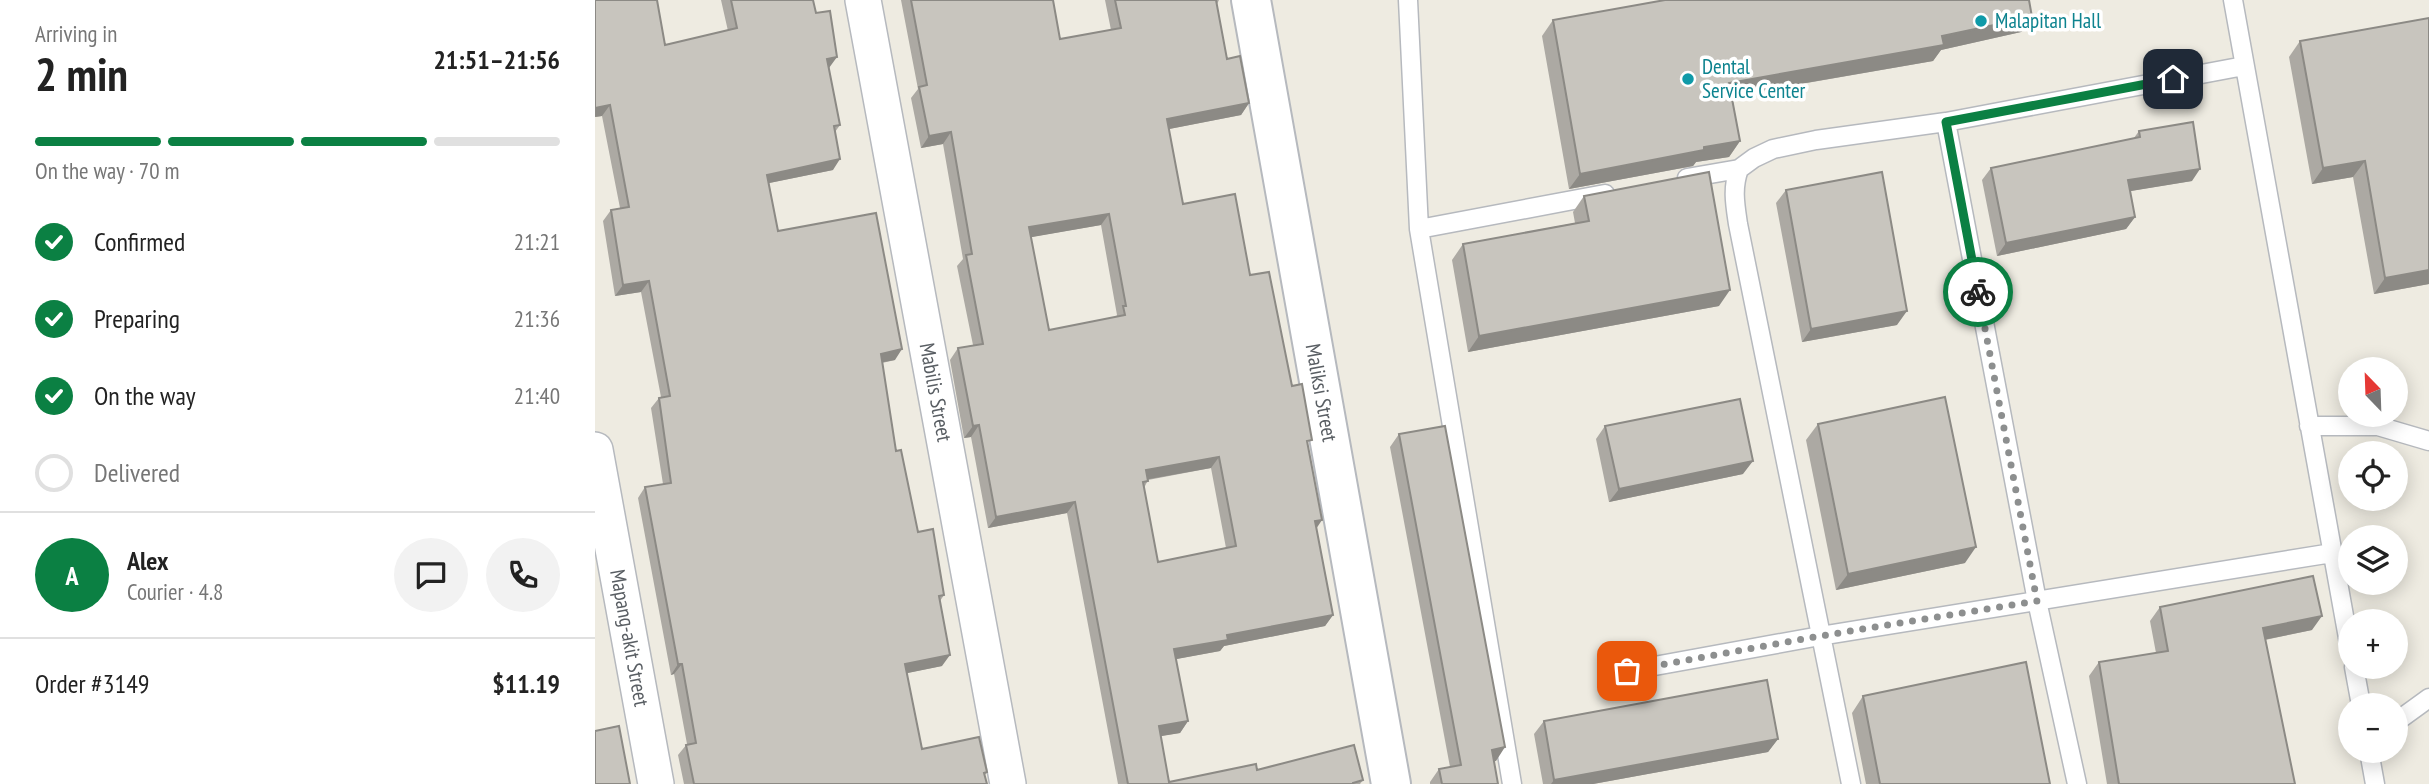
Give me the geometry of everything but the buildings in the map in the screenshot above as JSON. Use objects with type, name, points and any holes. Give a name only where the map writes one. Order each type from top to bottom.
[{"type":"street","name":"Mabilis Street","points":[[863,0],[1008,784]]},
{"type":"street","name":"Maliksi Street","points":[[1251,0],[1391,784]]},
{"type":"street","name":"Mapang-akit Street","points":[[595,450],[656,784]]},
{"type":"lane","points":[[1408,0],[1419,229],[1512,784]]},
{"type":"lane","points":[[2233,0],[2342,609]]},
{"type":"lane","points":[[1673,181],[1739,169],[1773,149],[1817,140],[1946,122],[2244,66]]},
{"type":"lane","points":[[1946,122],[2037,601],[2077,784]]},
{"type":"lane","points":[[1739,169],[1734,181],[1736,211],[1851,784]]},
{"type":"lane","points":[[1419,229],[1619,191]]},
{"type":"lane","points":[[2309,426],[2378,426],[2429,441]]},
{"type":"lane","points":[[1627,671],[1820,636],[2332,553]]},
{"type":"lane","points":[[2408,713],[2429,698]]},
{"type":"lane","points":[[2371,763],[2375,784]]},
{"type":"way so far","points":[[1627,671],[2037,601],[1978,292]]},
{"type":"place","name":"Malapitan Hall","points":[[1981,21]]},
{"type":"place","name":"Dental Service Center","points":[[1688,79]]},
{"type":"route","points":[[1978,292],[1946,122],[2173,79]]}]
